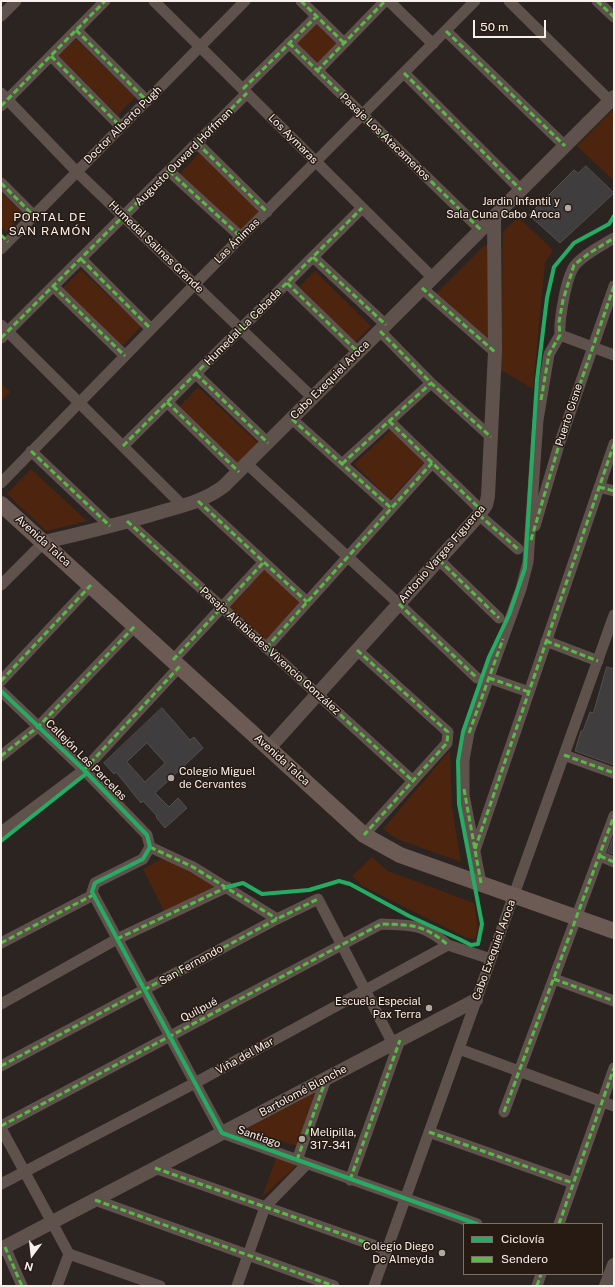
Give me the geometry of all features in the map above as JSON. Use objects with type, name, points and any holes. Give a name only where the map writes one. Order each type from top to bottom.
[{"type":"main road","name":"Avenida Talca","points":[[1,504],[364,835],[400,855],[614,931]]},
{"type":"street","points":[[1,16],[16,1]]},
{"type":"street","points":[[3,100],[51,56],[105,1]]},
{"type":"street","name":"Los Aymaras","points":[[154,1],[433,278]]},
{"type":"street","name":"Doctor Alberto Pugh","points":[[3,242],[34,216],[245,1]]},
{"type":"street","points":[[301,1],[344,43]]},
{"type":"street","points":[[317,71],[385,1]]},
{"type":"street","points":[[389,1],[433,44]]},
{"type":"street","name":"Las Ánimas","points":[[1,483],[31,450],[475,1]]},
{"type":"street","points":[[509,1],[612,99]]},
{"type":"street","points":[[597,1],[614,17]]},
{"type":"street","name":"Augusto Ouward Hoffman","points":[[3,332],[53,286],[197,143],[289,43],[317,16]]},
{"type":"street","points":[[76,30],[147,101]]},
{"type":"street","points":[[446,31],[565,146]]},
{"type":"street","name":"Pasaje Los Atacameños","points":[[289,43],[480,230]]},
{"type":"street","points":[[51,56],[121,127]]},
{"type":"street","points":[[404,73],[521,190]]},
{"type":"street","name":"Cabo Exequiel Aroca","points":[[44,542],[198,502],[216,492],[243,468],[612,99]]},
{"type":"street","name":"Humedal Salinas Grande","points":[[3,100],[313,398]]},
{"type":"street","points":[[197,143],[267,212]]},
{"type":"street","points":[[169,171],[241,237]]},
{"type":"street","points":[[1,183],[34,216]]},
{"type":"street","name":"Humedal La Cebada","points":[[123,446],[362,208]]},
{"type":"street","name":"Antonio Vargas Figueroa","points":[[269,748],[480,513],[488,496],[495,352],[494,216]]},
{"type":"street","points":[[481,883],[464,795],[464,760],[469,732],[521,589],[528,562],[538,420],[549,354],[560,335],[559,322],[563,300],[574,265],[588,254],[614,238]]},
{"type":"street","points":[[313,257],[383,328],[431,383],[491,437]]},
{"type":"street","points":[[80,259],[151,329]]},
{"type":"street","points":[[287,283],[358,352]]},
{"type":"street","points":[[53,286],[125,356]]},
{"type":"street","name":"Puerto Cisne","points":[[529,546],[592,347],[614,286]]},
{"type":"street","points":[[422,288],[495,352]]},
{"type":"street","points":[[3,332],[79,402],[183,506]]},
{"type":"street","points":[[560,335],[614,355]]},
{"type":"street","points":[[196,374],[268,443]]},
{"type":"street","points":[[342,464],[431,383]]},
{"type":"street","points":[[167,402],[348,557],[476,678]]},
{"type":"street","points":[[292,419],[391,508]]},
{"type":"street","points":[[389,421],[480,513],[518,549]]},
{"type":"street","points":[[474,850],[614,444]]},
{"type":"street","points":[[31,450],[110,526]]},
{"type":"street","points":[[266,648],[432,463]]},
{"type":"street","points":[[599,487],[614,492]]},
{"type":"street","points":[[198,502],[307,602]]},
{"type":"street","name":"Pasaje Alcibiades Vivencio González","points":[[127,521],[413,781]]},
{"type":"street","points":[[1,585],[44,542]]},
{"type":"street","points":[[439,560],[499,618]]},
{"type":"street","points":[[1,832],[84,770],[177,663],[222,608],[263,563]]},
{"type":"street","points":[[1,681],[91,585]]},
{"type":"street","name":"Cabo Exequiel Aroca","points":[[374,1286],[614,615]]},
{"type":"street","points":[[1,756],[39,726],[135,626]]},
{"type":"street","points":[[546,641],[598,661]]},
{"type":"street","points":[[357,650],[448,732],[447,743],[364,835]]},
{"type":"street","points":[[489,678],[529,692]]},
{"type":"street","name":"Callejón Las Parcelas","points":[[1,691],[84,770],[148,835],[150,846]]},
{"type":"street","points":[[564,755],[614,773]]},
{"type":"street","points":[[504,1112],[614,816]]},
{"type":"street","points":[[1,943],[93,895],[92,889],[95,883],[143,859],[149,851],[150,846],[193,867],[276,918]]},
{"type":"street","points":[[600,856],[614,862]]},
{"type":"street","points":[[1,1004],[117,939],[227,887]]},
{"type":"street","name":"Santiago","points":[[93,895],[222,1133],[350,1180],[474,1223]]},
{"type":"street","name":"San Fernando","points":[[1,1066],[145,990],[276,918],[318,899],[342,944]]},
{"type":"street","name":"Quilpué","points":[[1,1127],[381,924],[417,926],[434,933],[448,945]]},
{"type":"street","points":[[342,944],[365,989],[397,1042],[350,1180]]},
{"type":"street","points":[[448,945],[491,959]]},
{"type":"street","name":"Viña del Mar","points":[[1,1184],[195,1083],[448,945]]},
{"type":"street","points":[[554,979],[614,1001]]},
{"type":"street","name":"Bartolomé Blanche","points":[[3,1248],[476,1000]]},
{"type":"street","points":[[459,1049],[614,1106]]},
{"type":"street","points":[[559,1223],[614,1068]]},
{"type":"street","points":[[237,1286],[265,1207],[302,1162],[326,1080]]},
{"type":"street","points":[[1,1127],[69,1254],[160,1286]]},
{"type":"street","points":[[429,1132],[573,1183]]},
{"type":"street","points":[[155,1168],[387,1250]]},
{"type":"street","points":[[95,1200],[334,1286]]},
{"type":"street","points":[[3,1248],[22,1286]]},
{"type":"street","points":[[57,1286],[69,1254]]},
{"type":"street","points":[[606,1286],[610,1269]]},
{"type":"street","points":[[537,1286],[541,1275]]},
{"type":"shaded area","points":[[315,23],[340,46],[320,67],[296,44]]},
{"type":"shaded area","points":[[76,39],[135,97],[118,115],[58,56]]},
{"type":"shaded area","points":[[614,109],[614,181],[577,146]]},
{"type":"shaded area","points":[[199,153],[260,210],[240,230],[180,174]]},
{"type":"shaded area","points":[[1,192],[24,214],[6,232],[1,227]]},
{"type":"shaded area","points":[[518,217],[553,250],[545,263],[533,389],[501,370],[503,232]]},
{"type":"shaded area","points":[[489,244],[491,344],[436,294],[483,247]]},
{"type":"shaded area","points":[[81,270],[141,326],[122,347],[61,290]]},
{"type":"shaded area","points":[[315,271],[371,326],[355,342],[299,287]]},
{"type":"shaded area","points":[[1,383],[10,392],[1,401]]},
{"type":"shaded area","points":[[198,387],[258,443],[239,464],[178,408]]},
{"type":"shaded area","points":[[391,430],[424,463],[390,500],[354,464]]},
{"type":"shaded area","points":[[31,469],[87,521],[46,531],[7,494]]},
{"type":"shaded area","points":[[264,568],[301,603],[266,640],[229,606]]},
{"type":"shaded area","points":[[450,750],[452,807],[461,862],[397,839],[383,829]]},
{"type":"shaded area","points":[[372,857],[388,871],[474,903],[478,929],[475,939],[465,937],[363,886],[352,876]]},
{"type":"shaded area","points":[[163,858],[218,886],[164,911],[143,869]]},
{"type":"shaded area","points":[[317,1089],[297,1146],[239,1127]]},
{"type":"shaded area","points":[[277,1156],[294,1163],[295,1167],[262,1197]]},
{"type":"building","name":"Jardin Infantil y Sala Cuna Cabo Aroca","points":[[586,166],[614,193],[560,243],[529,215],[574,170],[578,173]]},
{"type":"building","points":[[607,667],[614,669],[614,765],[575,751],[581,731],[583,731],[590,712],[593,713]]},
{"type":"building","points":[[162,708],[190,740],[194,737],[203,748],[155,793],[169,807],[178,798],[187,808],[165,828],[156,817],[157,816],[143,801],[141,803],[116,772],[114,774],[104,763]],"holes":[[[147,743],[165,763],[145,782],[127,762]]]},
{"type":"building","points":[[614,836],[614,854],[608,852]]},
{"type":"marked path","points":[[1,106],[105,1]]},
{"type":"marked path","points":[[301,1],[344,43]]},
{"type":"marked path","points":[[317,71],[385,1]]},
{"type":"marked path","points":[[597,1],[614,17]]},
{"type":"marked path","points":[[243,89],[317,16]]},
{"type":"marked path","points":[[76,30],[147,101]]},
{"type":"marked path","points":[[446,31],[565,146]]},
{"type":"marked path","points":[[289,43],[481,230]]},
{"type":"marked path","points":[[51,56],[121,127]]},
{"type":"marked path","points":[[404,73],[521,190]]},
{"type":"marked path","points":[[1,338],[247,93]]},
{"type":"marked path","points":[[197,143],[267,212]]},
{"type":"marked path","points":[[169,171],[241,237]]},
{"type":"marked path","points":[[1,183],[34,216]]},
{"type":"marked path","points":[[123,446],[362,208]]},
{"type":"marked path","points":[[1,235],[8,242]]},
{"type":"marked path","points":[[541,400],[549,354],[560,335],[559,322],[563,300],[574,265],[588,254],[614,238]]},
{"type":"marked path","points":[[313,257],[386,325]]},
{"type":"marked path","points":[[81,259],[151,329]]},
{"type":"marked path","points":[[287,283],[358,352]]},
{"type":"marked path","points":[[53,286],[125,356]]},
{"type":"marked path","points":[[531,540],[559,445],[614,286]]},
{"type":"marked path","points":[[422,288],[495,352]]},
{"type":"marked path","points":[[380,331],[431,383],[491,437]]},
{"type":"marked path","points":[[196,374],[268,443]]},
{"type":"marked path","points":[[342,464],[431,383]]},
{"type":"marked path","points":[[167,402],[239,472]]},
{"type":"marked path","points":[[292,419],[391,508]]},
{"type":"marked path","points":[[389,421],[482,511]]},
{"type":"marked path","points":[[475,849],[614,444]]},
{"type":"marked path","points":[[31,451],[110,526]]},
{"type":"marked path","points":[[266,648],[432,463]]},
{"type":"marked path","points":[[599,487],[614,491]]},
{"type":"marked path","points":[[198,501],[307,602]]},
{"type":"marked path","points":[[479,515],[518,549]]},
{"type":"marked path","points":[[127,521],[413,781]]},
{"type":"marked path","points":[[439,560],[499,618]]},
{"type":"marked path","points":[[173,660],[263,563]]},
{"type":"marked path","points":[[1,681],[91,585]]},
{"type":"marked path","points":[[399,604],[477,678]]},
{"type":"marked path","points":[[1,756],[39,726],[135,626]]},
{"type":"marked path","points":[[469,733],[503,639]]},
{"type":"marked path","points":[[546,641],[598,661]]},
{"type":"marked path","points":[[357,650],[448,732],[447,743],[364,835]]},
{"type":"marked path","points":[[84,770],[180,666]]},
{"type":"marked path","points":[[489,678],[529,692]]},
{"type":"marked path","points":[[564,755],[614,773]]},
{"type":"marked path","points":[[464,789],[481,883]]},
{"type":"marked path","points":[[504,1112],[614,816]]},
{"type":"marked path","points":[[150,847],[193,867],[277,919]]},
{"type":"marked path","points":[[600,856],[614,862]]},
{"type":"marked path","points":[[117,939],[227,887]]},
{"type":"marked path","points":[[1,943],[93,895]]},
{"type":"marked path","points":[[1,1066],[277,919],[318,899]]},
{"type":"marked path","points":[[1,1126],[381,924],[410,926],[424,929],[448,945]]},
{"type":"marked path","points":[[554,979],[614,1001]]},
{"type":"marked path","points":[[350,1180],[400,1040]]},
{"type":"marked path","points":[[559,1223],[614,1068]]},
{"type":"marked path","points":[[297,1160],[326,1079]]},
{"type":"marked path","points":[[429,1132],[573,1183]]},
{"type":"marked path","points":[[155,1168],[387,1250]]},
{"type":"marked path","points":[[95,1200],[334,1286]]},
{"type":"marked path","points":[[5,1247],[22,1286]]},
{"type":"marked path","points":[[537,1286],[541,1275]]},
{"type":"cycle path","points":[[227,887],[243,883],[262,894],[309,890],[339,881],[350,884],[409,916],[471,945],[478,944],[482,924],[459,804],[458,761],[463,732],[489,657],[509,615],[525,568],[537,380],[547,298],[554,267],[574,243],[609,224],[614,216]]},
{"type":"cycle path","points":[[1,691],[84,770],[147,835],[150,847],[143,859],[95,883],[92,892],[222,1133],[474,1223]]},
{"type":"cycle path","points":[[1,841],[87,773]]},
{"type":"place","name":"Jardin Infantil y Sala Cuna Cabo Aroca","points":[[568,208]]},
{"type":"place","name":"Colegio Miguel de Cervantes","points":[[171,778]]},
{"type":"place","name":"Escuela Especial Pax Terra","points":[[429,1008]]},
{"type":"place","name":"Melipilla, 317-341","points":[[302,1139]]},
{"type":"place","name":"Colegio Diego De Almeyda","points":[[442,1253]]},
{"type":"district","name":"PORTAL DE SAN RAMÓN","points":[[50,224]]}]
